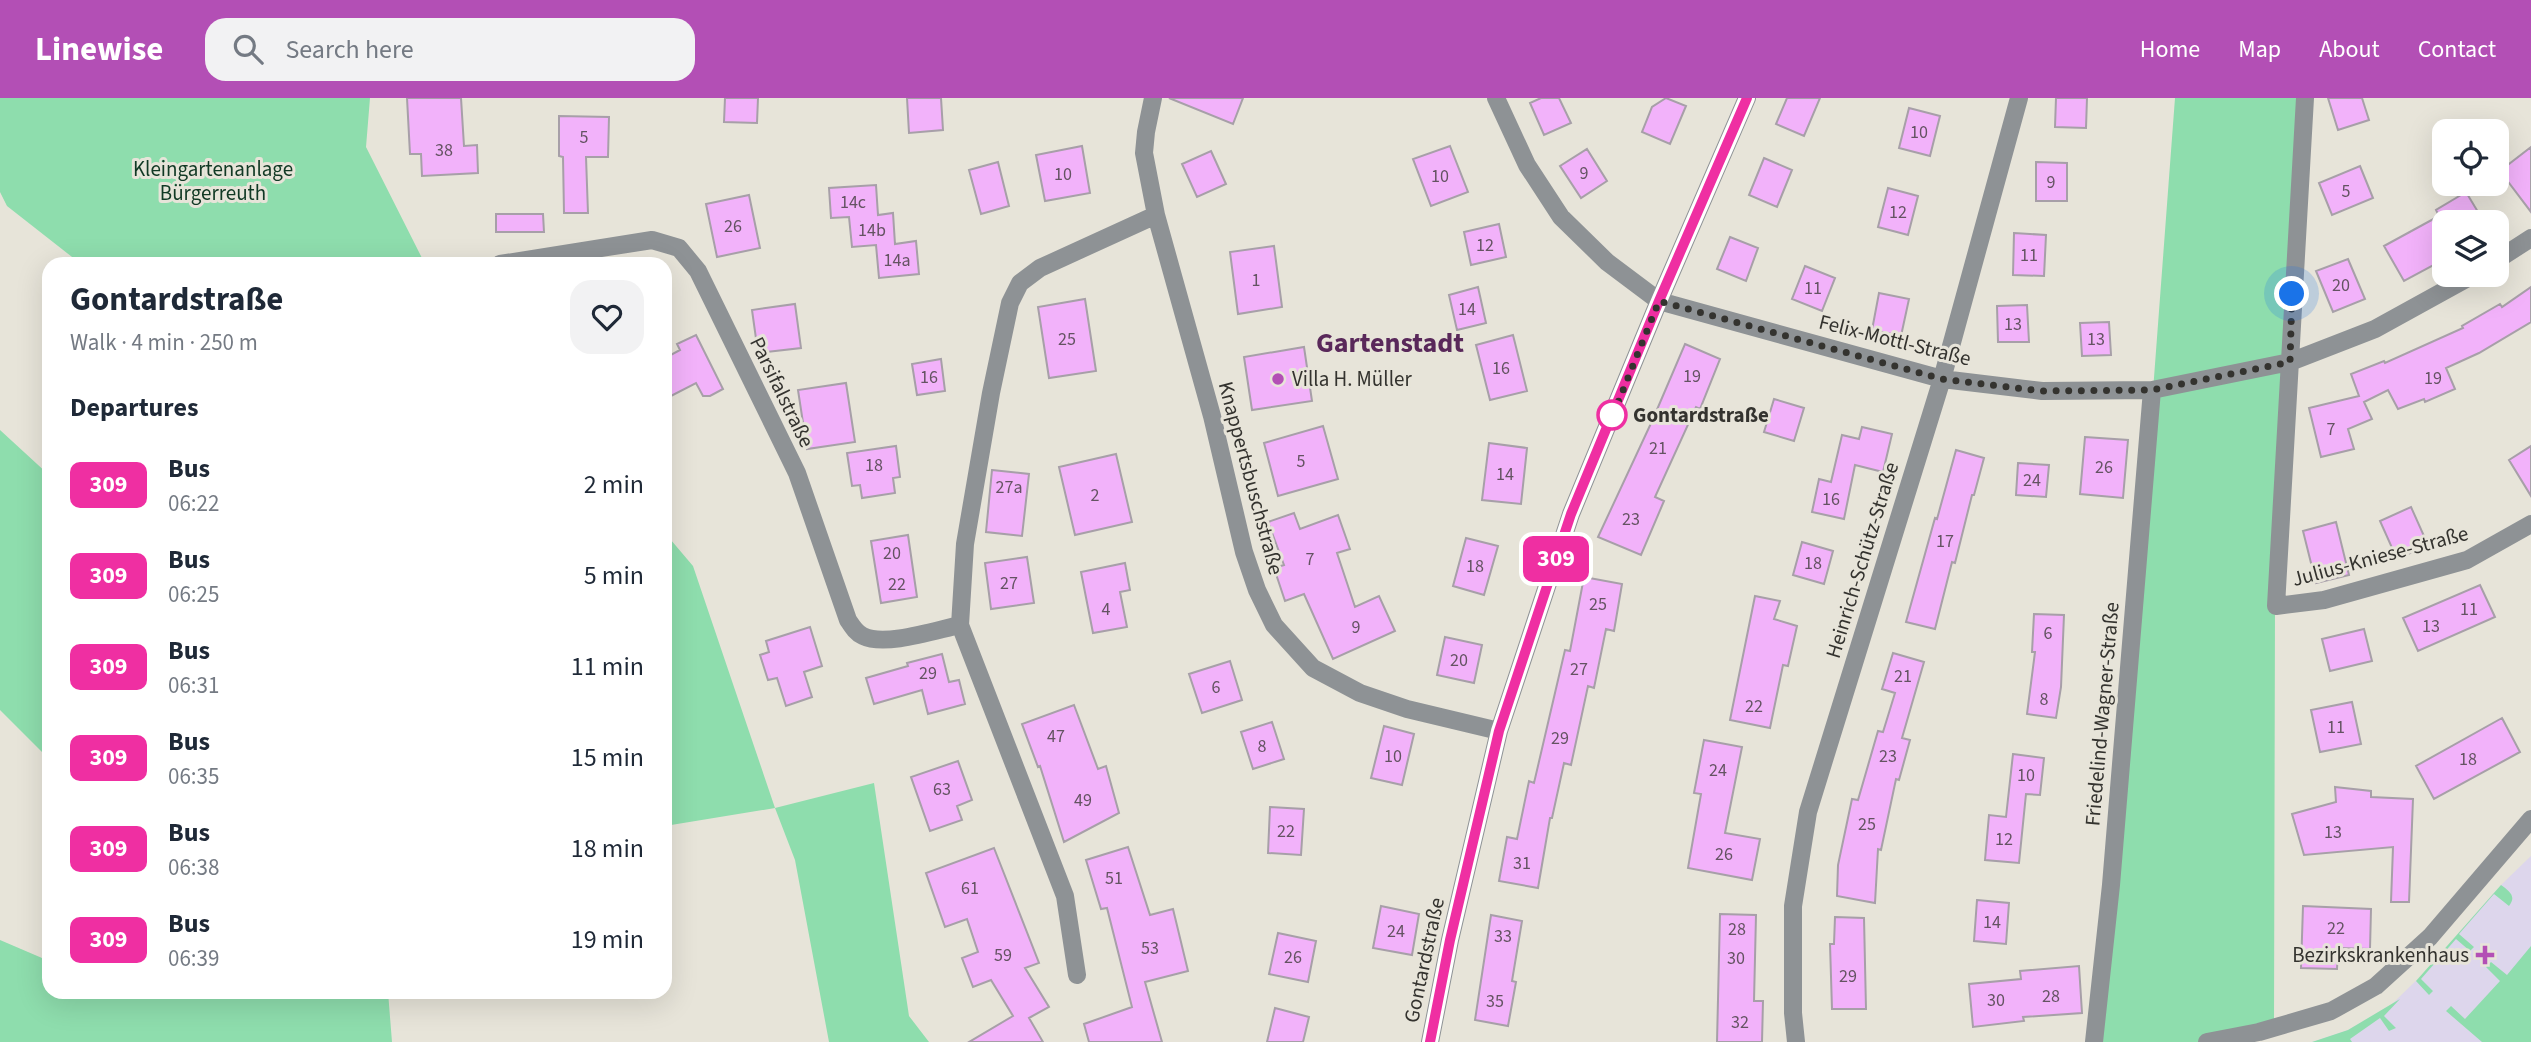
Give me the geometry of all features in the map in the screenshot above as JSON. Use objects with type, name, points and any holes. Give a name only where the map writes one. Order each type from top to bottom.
[{"type":"street","points":[[1077,975],[1065,896],[960,625],[965,544],[991,393],[1010,303],[1020,284],[1040,268],[1156,215],[1144,153],[1153,98]]},
{"type":"street","points":[[1496,98],[1527,165],[1561,217],[1607,262],[1659,301]]},
{"type":"street","name":"Gontardstraße","points":[[1430,1042],[1450,940],[1499,731],[1571,514],[1747,98]]},
{"type":"street","name":"Heinrich-Schütz-Straße","points":[[1796,1042],[1793,1013],[1793,906],[1808,811],[1942,379],[2019,98]]},
{"type":"street","points":[[2290,362],[2305,98]]},
{"type":"street","name":"Knappertsbuschstraße","points":[[1156,215],[1212,416],[1244,552],[1257,590],[1274,625],[1313,668],[1360,693],[1406,709],[1499,731]]},
{"type":"street","points":[[2509,252],[2531,238]]},
{"type":"street","name":"Parsifalstraße","points":[[544,257],[652,240],[679,248],[698,271],[797,473],[848,620],[854,629],[862,636],[887,640],[960,625]]},
{"type":"street","name":"Felix-Mottl-Straße","points":[[1659,301],[1942,379],[2042,391],[2152,390],[2290,362],[2375,329],[2451,287]]},
{"type":"street","name":"Julius-Kniese-Straße","points":[[2290,362],[2276,606],[2324,600],[2467,560],[2531,524]]},
{"type":"street","name":"Friedelind-Wagner-Straße","points":[[2094,1042],[2112,872],[2152,390]]},
{"type":"street","points":[[2207,1042],[2259,1032],[2331,1011],[2376,986],[2430,937],[2531,818]]},
{"type":"shaded area","name":"Bezirkskrankenhaus","points":[[2531,856],[2531,1042],[2312,1042],[2348,1030],[2392,1004],[2425,972],[2501,885]]},
{"type":"green space","name":"Kleingartenanlage Bürgerreuth","points":[[0,98],[370,98],[366,147],[421,257],[72,257],[7,206],[0,192]]},
{"type":"green space","points":[[2175,98],[2305,98],[2275,606],[2274,1027],[2203,1042],[2095,1042],[2153,391]]},
{"type":"green space","points":[[0,430],[42,469],[42,752],[0,710]]},
{"type":"green space","points":[[672,541],[693,566],[775,808],[672,825]]},
{"type":"green space","points":[[874,783],[909,1016],[929,1042],[829,1042],[795,860],[775,808]]},
{"type":"green space","points":[[2501,885],[2512,897],[2509,906],[2494,894],[2459,934],[2474,947],[2470,951],[2456,939],[2421,979],[2433,991],[2429,995],[2416,981]]},
{"type":"green space","points":[[0,940],[42,958],[42,999],[389,999],[392,1042],[0,1042]]},
{"type":"green space","points":[[2531,946],[2531,1042],[2482,1042],[2446,1011],[2451,1006],[2465,1019],[2500,981],[2486,967],[2491,962],[2507,975]]},
{"type":"green space","points":[[2400,999],[2384,1016],[2396,1028],[2389,1031],[2380,1018],[2350,1039],[2352,1042],[2312,1042],[2348,1030]]},
{"type":"building","points":[[407,98],[461,98],[464,146],[477,145],[478,173],[422,176],[421,154],[410,154]]},
{"type":"building","points":[[725,98],[758,98],[757,123],[724,122]]},
{"type":"building","points":[[907,98],[941,98],[943,130],[909,133]]},
{"type":"building","points":[[1169,98],[1243,98],[1233,124]]},
{"type":"building","points":[[1541,98],[1559,98],[1571,123],[1544,135],[1530,103]]},
{"type":"building","points":[[1666,98],[1686,106],[1670,144],[1642,132],[1652,107]]},
{"type":"building","points":[[1787,98],[1820,98],[1804,136],[1776,124]]},
{"type":"building","points":[[2056,98],[2087,98],[2086,128],[2055,127]]},
{"type":"building","points":[[2328,98],[2362,98],[2369,120],[2338,130]]},
{"type":"building","points":[[1909,108],[1940,116],[1930,156],[1899,148]]},
{"type":"building","points":[[559,116],[609,117],[608,157],[586,157],[588,213],[564,213]]},
{"type":"building","points":[[1082,146],[1090,193],[1045,201],[1036,155]]},
{"type":"building","points":[[1450,146],[1468,192],[1431,206],[1413,159]]},
{"type":"building","points":[[2531,147],[2531,212],[2509,183],[2509,164]]},
{"type":"building","points":[[1587,149],[1607,181],[1581,198],[1560,166]]},
{"type":"building","points":[[1211,151],[1226,184],[1197,197],[1182,164]]},
{"type":"building","points":[[1764,158],[1792,170],[1777,207],[1749,195]]},
{"type":"building","points":[[998,162],[1009,206],[981,214],[969,170]]},
{"type":"building","points":[[2036,162],[2067,163],[2067,201],[2036,201]]},
{"type":"building","points":[[2360,166],[2373,198],[2332,215],[2319,183]]},
{"type":"building","points":[[876,185],[878,215],[893,213],[895,244],[916,241],[919,274],[879,278],[876,245],[852,247],[849,217],[831,218],[829,188]]},
{"type":"building","points":[[1888,188],[1918,196],[1908,235],[1878,227]]},
{"type":"building","points":[[749,195],[760,248],[717,257],[706,204]]},
{"type":"building","points":[[2459,196],[2468,196],[2477,210],[2436,210]]},
{"type":"building","points":[[496,214],[543,214],[544,232],[496,232]]},
{"type":"building","points":[[2432,220],[2432,266],[2404,281],[2384,246]]},
{"type":"building","points":[[1499,224],[1506,257],[1471,265],[1464,232]]},
{"type":"building","points":[[2014,233],[2046,235],[2044,276],[2013,275]]},
{"type":"building","points":[[1730,237],[1758,248],[1746,281],[1717,269]]},
{"type":"building","points":[[1274,246],[1282,307],[1238,314],[1230,252]]},
{"type":"building","points":[[2348,259],[2365,299],[2333,312],[2316,271]]},
{"type":"building","points":[[1805,266],[1835,278],[1822,311],[1792,299]]},
{"type":"building","points":[[1478,287],[1486,323],[1457,330],[1449,295]]},
{"type":"building","points":[[2531,287],[2531,322],[2479,353],[2446,368],[2455,389],[2425,402],[2424,399],[2398,409],[2388,390],[2364,402],[2372,419],[2348,429],[2354,449],[2321,457],[2309,408],[2359,396],[2351,374],[2384,361],[2385,363],[2463,328],[2462,326],[2500,304],[2502,307]]},
{"type":"building","points":[[1879,293],[1909,299],[1901,336],[1872,330]]},
{"type":"building","points":[[1085,299],[1096,371],[1049,378],[1038,307]]},
{"type":"building","points":[[795,304],[801,348],[758,353],[752,310]]},
{"type":"building","points":[[2027,305],[2029,342],[1998,342],[1997,306]]},
{"type":"building","points":[[2109,322],[2111,355],[2082,356],[2080,323]]},
{"type":"building","points":[[696,335],[723,389],[710,396],[703,396],[696,383],[672,395],[672,354],[680,350],[677,344]]},
{"type":"building","points":[[1513,335],[1527,391],[1490,400],[1476,345]]},
{"type":"building","points":[[1685,344],[1720,359],[1700,409],[1696,407],[1655,497],[1664,501],[1641,555],[1598,537]]},
{"type":"building","name":"Villa H. Müller","points":[[1304,347],[1312,401],[1252,410],[1244,357]]},
{"type":"building","points":[[941,359],[945,391],[917,395],[912,364]]},
{"type":"building","points":[[846,383],[855,442],[807,449],[798,390]]},
{"type":"building","points":[[1774,399],[1804,408],[1794,441],[1764,432]]},
{"type":"building","points":[[1323,426],[1338,479],[1278,496],[1264,443]]},
{"type":"building","points":[[1862,427],[1892,434],[1883,472],[1855,465],[1844,519],[1812,512],[1819,479],[1831,482],[1842,435],[1859,439]]},
{"type":"building","points":[[2085,437],[2128,440],[2123,498],[2080,494]]},
{"type":"building","points":[[1489,443],[1527,448],[1521,504],[1482,500]]},
{"type":"building","points":[[896,446],[900,477],[893,478],[895,493],[862,498],[860,485],[852,486],[847,453]]},
{"type":"building","points":[[2531,446],[2531,496],[2509,460]]},
{"type":"building","points":[[1956,450],[1984,458],[1955,563],[1952,562],[1935,629],[1906,622]]},
{"type":"building","points":[[1116,454],[1132,522],[1075,535],[1059,467]]},
{"type":"building","points":[[2018,463],[2049,465],[2046,497],[2016,495]]},
{"type":"building","points":[[992,470],[1029,474],[1022,536],[986,532]]},
{"type":"building","points":[[2411,507],[2428,545],[2397,559],[2380,521]]},
{"type":"building","points":[[1294,513],[1300,529],[1338,515],[1350,549],[1337,553],[1355,607],[1379,596],[1395,631],[1333,659],[1304,594],[1285,601],[1274,568],[1284,565],[1268,522]]},
{"type":"building","points":[[2336,522],[2349,575],[2316,583],[2303,531]]},
{"type":"building","points":[[908,535],[917,597],[881,603],[871,541]]},
{"type":"building","points":[[1466,538],[1498,546],[1484,595],[1453,586]]},
{"type":"building","points":[[1802,542],[1833,551],[1824,584],[1793,575]]},
{"type":"building","points":[[1027,557],[1034,603],[991,609],[985,563]]},
{"type":"building","points":[[1125,563],[1130,590],[1120,592],[1127,627],[1093,633],[1081,572]]},
{"type":"building","points":[[1584,577],[1622,584],[1614,631],[1606,629],[1594,688],[1588,686],[1571,765],[1564,763],[1550,818],[1538,888],[1499,881],[1507,837],[1517,839],[1529,781],[1534,783],[1565,650],[1570,651]]},
{"type":"building","points":[[2480,585],[2495,617],[2418,651],[2403,618]]},
{"type":"building","points":[[1755,596],[1780,601],[1774,619],[1797,626],[1788,666],[1783,665],[1770,728],[1730,720]]},
{"type":"building","points":[[2034,614],[2064,615],[2061,687],[2056,718],[2027,714],[2035,652],[2032,652]]},
{"type":"building","points":[[810,627],[822,666],[804,672],[812,697],[786,706],[777,678],[768,680],[760,655],[769,652],[766,641]]},
{"type":"building","points":[[2364,629],[2372,661],[2330,671],[2322,639]]},
{"type":"building","points":[[1445,637],[1482,645],[1474,683],[1437,675]]},
{"type":"building","points":[[1893,653],[1924,662],[1902,738],[1910,740],[1899,780],[1896,779],[1881,850],[1878,849],[1875,903],[1837,896],[1838,865],[1852,799],[1858,800],[1878,731],[1883,732],[1895,693],[1882,689]]},
{"type":"building","points":[[942,654],[949,682],[959,680],[965,704],[928,714],[922,690],[874,704],[866,678]]},
{"type":"building","points":[[1230,661],[1242,700],[1202,713],[1189,674]]},
{"type":"building","points":[[2352,702],[2361,744],[2320,752],[2311,710]]},
{"type":"building","points":[[1074,705],[1098,769],[1106,766],[1119,813],[1064,842],[1040,766],[1038,767],[1022,724]]},
{"type":"building","points":[[2502,718],[2520,752],[2434,799],[2416,766]]},
{"type":"building","points":[[1272,722],[1284,759],[1253,769],[1241,732]]},
{"type":"building","points":[[1384,726],[1414,734],[1402,785],[1371,778]]},
{"type":"building","points":[[1704,740],[1742,747],[1725,833],[1760,839],[1752,880],[1688,868],[1701,794],[1694,793]]},
{"type":"building","points":[[2013,754],[2044,758],[2040,795],[2026,794],[2019,863],[1985,860],[1989,815],[2006,817]]},
{"type":"building","points":[[958,761],[972,800],[957,806],[962,820],[930,831],[911,777]]},
{"type":"building","points":[[2335,787],[2371,791],[2371,797],[2413,799],[2409,902],[2391,902],[2393,847],[2304,855],[2292,814],[2336,802]]},
{"type":"building","points":[[1270,807],[1304,809],[1301,855],[1268,853]]},
{"type":"building","points":[[1128,847],[1150,915],[1173,909],[1188,971],[1145,982],[1162,1042],[1089,1042],[1084,1024],[1132,1007],[1107,908],[1101,909],[1086,860]]},
{"type":"building","points":[[994,848],[1039,963],[1025,968],[1049,1007],[1029,1018],[1043,1042],[969,1042],[1013,1016],[991,980],[973,987],[962,958],[978,952],[967,919],[945,927],[926,873]]},
{"type":"building","points":[[1977,900],[2009,903],[2006,944],[1974,941]]},
{"type":"building","points":[[1381,906],[1419,914],[1412,955],[1373,948]]},
{"type":"building","points":[[2303,906],[2371,909],[2370,949],[2338,948],[2337,969],[2301,968]]},
{"type":"building","points":[[1720,914],[1756,915],[1754,1001],[1763,1001],[1762,1042],[1717,1042]]},
{"type":"building","points":[[1491,915],[1522,921],[1512,981],[1516,982],[1508,1026],[1475,1020]]},
{"type":"building","points":[[1835,917],[1864,918],[1866,1009],[1832,1009],[1830,944],[1834,944]]},
{"type":"building","points":[[1278,933],[1316,941],[1308,982],[1269,974]]},
{"type":"building","points":[[2079,966],[2082,1013],[2023,1017],[2024,1021],[1973,1027],[1969,984],[2021,979],[2020,971]]},
{"type":"building","points":[[1275,1008],[1309,1017],[1303,1042],[1267,1042]]},
{"type":"bus line","name":"309","points":[[1430,1042],[1450,940],[1499,731],[1571,514],[1747,98]]},
{"type":"place","name":"Villa H. Müller","points":[[1278,379]]},
{"type":"place","name":"Gontardstraße","points":[[1612,415]]},
{"type":"place","name":"Bezirkskrankenhaus","points":[[2485,955]]},
{"type":"district","name":"Gartenstadt","points":[[1390,342]]},
{"type":"route","points":[[1612,415],[1611,420],[1659,301],[1942,379],[2042,391],[2152,390],[2290,362],[2292,294]]}]
